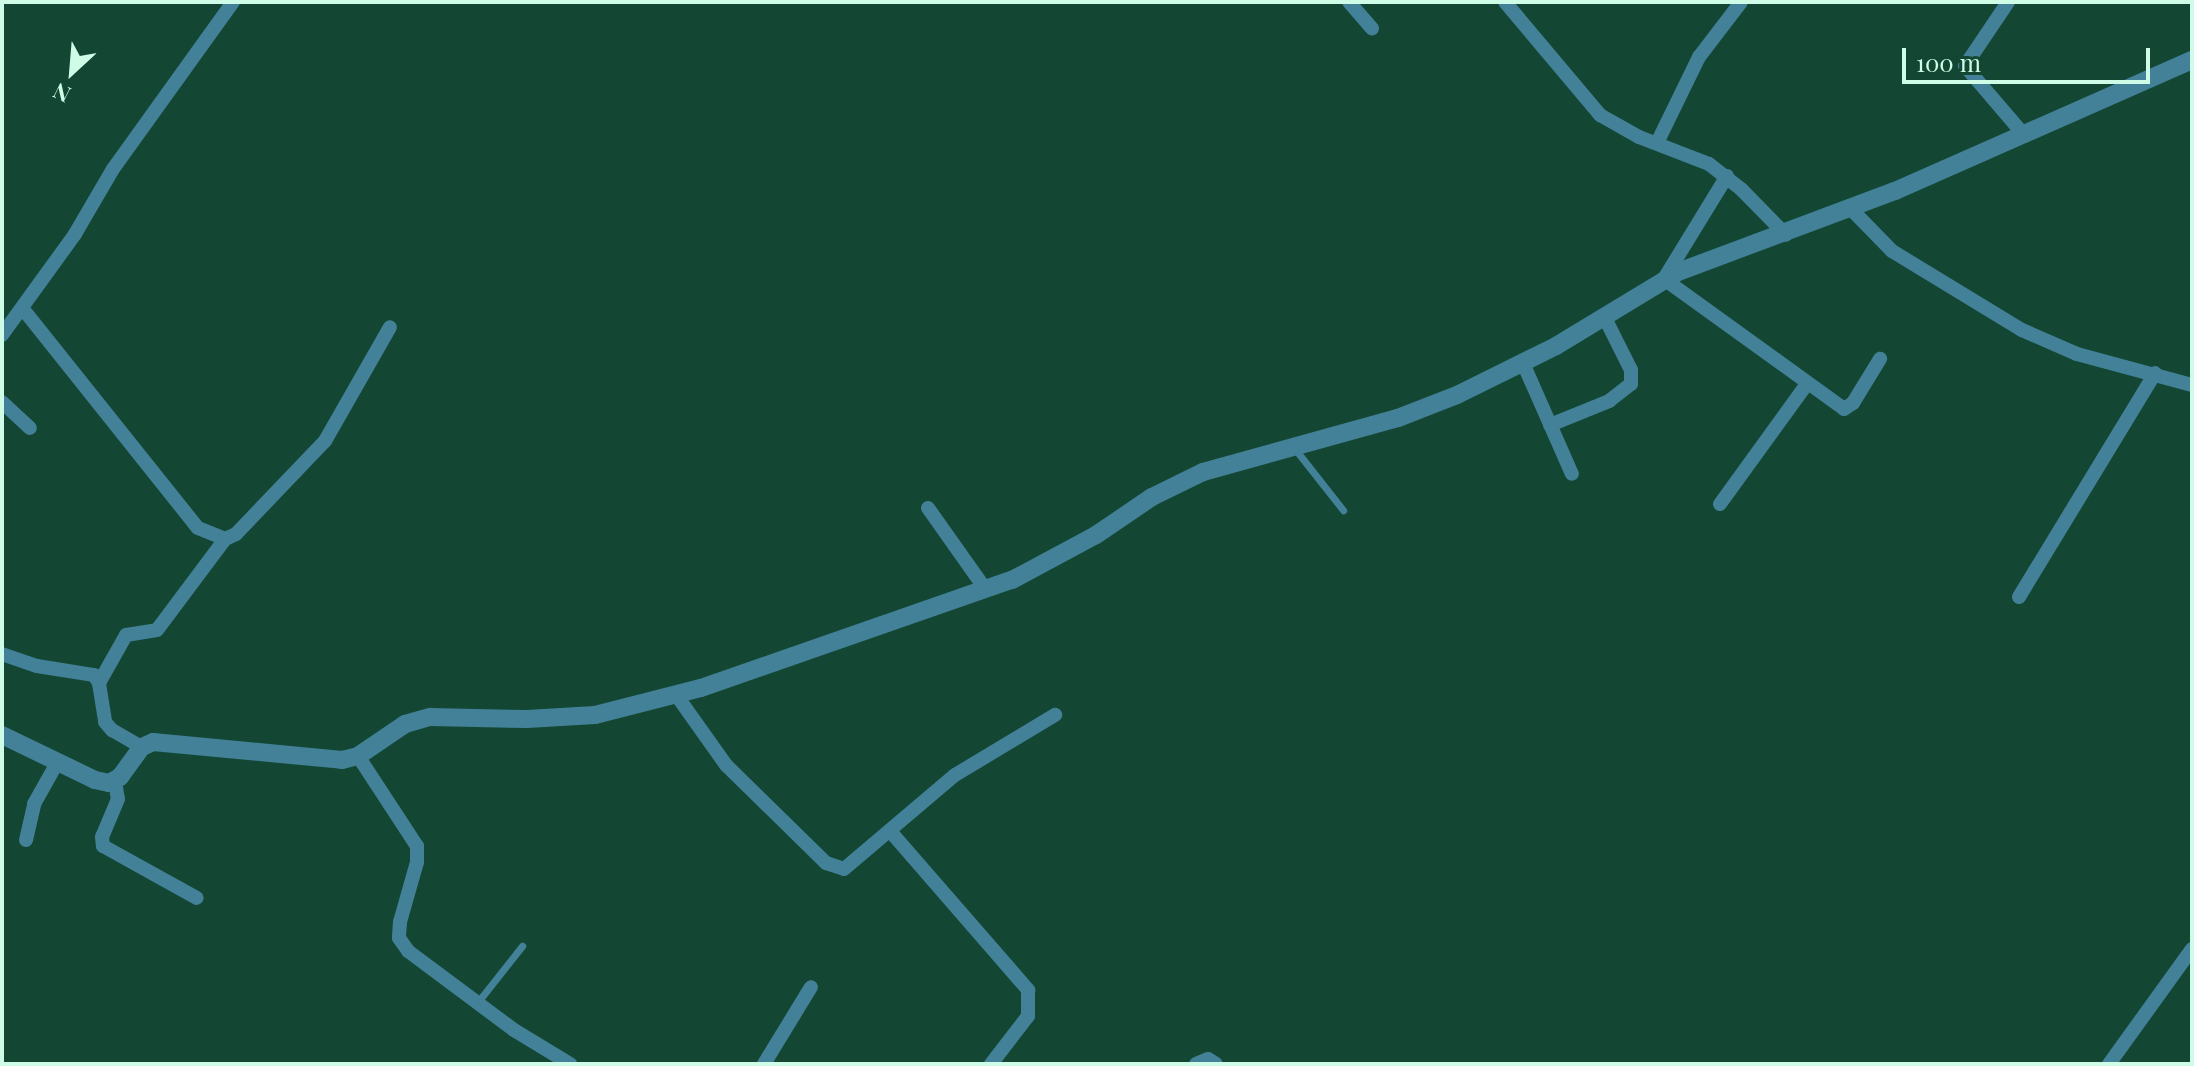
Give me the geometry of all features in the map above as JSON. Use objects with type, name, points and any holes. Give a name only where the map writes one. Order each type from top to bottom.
[{"type":"street","points":[[2,335],[75,234],[113,169],[233,2]]},
{"type":"street","points":[[1349,2],[1372,28]]},
{"type":"street","points":[[1505,2],[1600,115],[1709,164],[1727,176],[1786,235]]},
{"type":"street","points":[[1657,143],[1699,57],[1741,2]]},
{"type":"street","points":[[2008,2],[1965,66],[2025,136]]},
{"type":"street","points":[[197,898],[103,846],[102,837],[118,799],[115,781],[142,747],[159,742],[342,760],[358,756],[405,724],[430,717],[527,719],[595,715],[677,696],[986,590],[1062,555],[1178,483],[1223,465],[1398,418],[1457,395],[1523,363],[1664,279],[1851,209],[2025,136],[2192,60]]},
{"type":"street","points":[[1664,279],[1727,176]]},
{"type":"street","points":[[1851,209],[1892,251],[2022,330],[2064,350],[2192,385]]},
{"type":"street","points":[[1664,279],[1841,408],[1847,408],[1880,359]]},
{"type":"street","points":[[23,309],[198,528],[225,539]]},
{"type":"street","points":[[1550,425],[1609,401],[1631,384],[1631,370],[1604,316]]},
{"type":"street","points":[[99,683],[126,635],[153,632],[160,627],[225,539],[236,534],[325,441],[390,327]]},
{"type":"street","points":[[1523,363],[1572,474]]},
{"type":"street","points":[[2019,597],[2155,373]]},
{"type":"street","points":[[1720,504],[1807,384]]},
{"type":"street","points":[[2,402],[30,428]]},
{"type":"street","points":[[928,508],[986,590]]},
{"type":"street","points":[[2,654],[37,666],[91,674],[99,683],[105,722],[112,730],[142,747]]},
{"type":"street","points":[[677,696],[726,765],[826,863],[844,869],[955,775],[1055,715]]},
{"type":"street","points":[[2,735],[95,780],[115,781]]},
{"type":"street","points":[[358,756],[417,846],[417,862],[400,922],[399,938],[408,951],[477,1003],[570,1064]]},
{"type":"street","points":[[26,840],[34,804],[57,763]]},
{"type":"street","points":[[890,831],[1028,990],[1028,1016],[991,1064]]},
{"type":"street","points":[[2109,1064],[2192,949]]},
{"type":"street","points":[[764,1064],[811,987]]},
{"type":"street","points":[[1196,1064],[1208,1059],[1216,1064]]},
{"type":"lane","points":[[1292,445],[1343,510]]},
{"type":"lane","points":[[477,1003],[522,946]]}]
